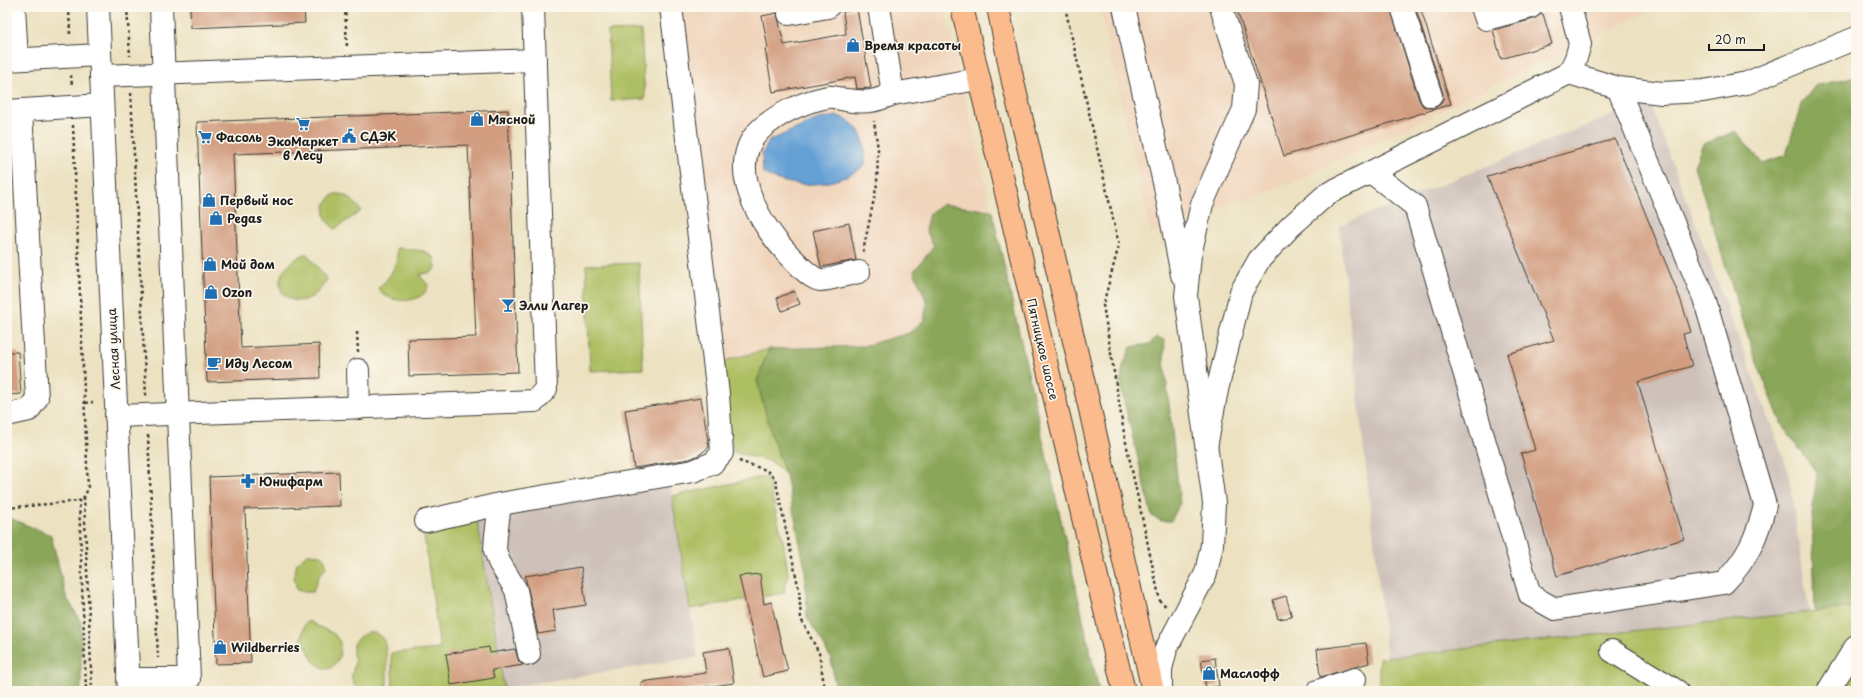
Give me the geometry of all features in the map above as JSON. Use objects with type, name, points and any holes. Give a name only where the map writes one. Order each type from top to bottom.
[{"type":"main road","name":"Пятницкое шоссе","points":[[962,7],[978,80],[1124,691]]},
{"type":"main road","points":[[998,7],[1013,82],[1087,398],[1153,691]]},
{"type":"street","points":[[14,7],[12,59],[100,55]]},
{"type":"street","name":"Лесная улица","points":[[98,7],[128,685]]},
{"type":"street","points":[[128,685],[189,679],[161,7]]},
{"type":"street","points":[[116,416],[535,402],[546,389],[533,7]]},
{"type":"street","points":[[426,521],[500,504],[693,471],[713,463],[722,453],[717,386],[671,7]]},
{"type":"street","points":[[790,14],[828,7]]},
{"type":"street","points":[[879,7],[893,94]]},
{"type":"street","points":[[1124,7],[1165,187],[1186,296],[1207,442],[1214,503],[1212,545],[1206,573],[1166,649],[1161,669],[1161,691]]},
{"type":"street","points":[[1186,296],[1190,255],[1202,204],[1244,109],[1246,84],[1221,7]]},
{"type":"street","points":[[1402,7],[1431,96]]},
{"type":"street","points":[[1482,7],[1486,19],[1530,7]]},
{"type":"street","points":[[1207,442],[1217,390],[1241,292],[1259,260],[1291,226],[1328,194],[1569,74],[1580,44],[1570,7]]},
{"type":"street","points":[[1569,74],[1618,88],[1662,93],[1703,91],[1747,83],[1856,38]]},
{"type":"street","points":[[101,76],[535,60]]},
{"type":"street","points":[[859,272],[820,280],[806,272],[780,247],[762,221],[750,197],[746,172],[747,151],[753,137],[766,124],[793,108],[829,97],[872,102],[893,94],[978,80]]},
{"type":"street","points":[[1371,172],[1415,206],[1530,595],[1555,609],[1724,583],[1739,567],[1759,530],[1765,505],[1704,298],[1618,88]]},
{"type":"street","points":[[7,415],[29,410],[37,398],[14,111],[102,105]]},
{"type":"street","points":[[358,370],[359,408]]},
{"type":"street","points":[[500,504],[496,535],[496,550],[499,562],[516,590],[529,654]]},
{"type":"street","points":[[1828,691],[1856,646]]},
{"type":"street","points":[[1612,651],[1677,691]]},
{"type":"street","points":[[1318,691],[1355,679]]},
{"type":"path","points":[[7,508],[79,501],[84,497],[88,489],[69,7]]},
{"type":"path","points":[[127,7],[158,658]]},
{"type":"path","points":[[345,7],[348,67]]},
{"type":"path","points":[[1065,7],[1119,246],[1103,305],[1124,433],[1160,601],[1169,609],[1184,613]]},
{"type":"path","points":[[859,272],[877,184],[878,149],[872,102]]},
{"type":"path","points":[[128,123],[133,122]]},
{"type":"path","points":[[84,403],[93,402]]},
{"type":"path","points":[[722,453],[731,459],[766,470],[775,478],[799,590],[802,619],[819,653],[825,691]]},
{"type":"path","points":[[84,497],[92,691]]},
{"type":"path","points":[[79,501],[86,691]]},
{"type":"shaded area","points":[[678,7],[944,7],[992,211],[943,204],[926,230],[934,246],[914,271],[927,303],[924,320],[909,333],[863,346],[769,349],[724,361]]},
{"type":"shaded area","points":[[1100,7],[1657,7],[1293,182],[1151,233]]},
{"type":"shaded area","points":[[1649,100],[1788,470],[1809,612],[1387,658],[1339,226]]},
{"type":"shaded area","points":[[670,483],[698,657],[504,688],[477,519],[499,516],[509,519],[516,511]]},
{"type":"green space","points":[[641,30],[645,99],[611,101],[608,31]]},
{"type":"green space","points":[[1856,76],[1856,607],[1815,611],[1812,514],[1817,473],[1783,427],[1753,353],[1694,166],[1703,144],[1736,131],[1762,163],[1786,155],[1801,104],[1815,86]]},
{"type":"green space","points":[[335,194],[347,197],[353,201],[361,211],[335,229],[327,221],[324,212],[327,202]]},
{"type":"green space","points":[[943,204],[992,211],[1099,691],[836,691],[831,659],[819,636],[807,618],[805,568],[786,475],[772,436],[757,381],[769,349],[863,346],[909,333],[924,320],[927,303],[914,271],[934,246],[926,230],[930,213]]},
{"type":"green space","points":[[397,248],[424,251],[435,258],[436,268],[431,272],[421,274],[420,276],[428,285],[426,292],[413,299],[397,300],[389,298],[382,294],[378,288],[387,280],[393,270]]},
{"type":"green space","points":[[306,253],[327,279],[318,292],[308,299],[298,301],[290,299],[283,293],[280,285],[281,276],[290,263]]},
{"type":"green space","points":[[639,263],[643,369],[590,371],[586,265]]},
{"type":"green space","points":[[1156,337],[1165,340],[1164,359],[1180,503],[1171,521],[1161,521],[1152,516],[1120,385],[1123,366],[1131,347],[1149,344]]},
{"type":"green space","points":[[769,349],[757,381],[772,436],[786,475],[772,462],[734,452],[727,423],[724,361]]},
{"type":"green space","points":[[767,476],[784,545],[788,574],[784,593],[690,609],[672,496]]},
{"type":"green space","points":[[7,517],[51,535],[66,596],[81,622],[81,691],[7,691]]},
{"type":"green space","points":[[477,519],[504,688],[465,691],[393,691],[391,653],[440,649],[423,528]]},
{"type":"green space","points":[[307,554],[321,555],[325,560],[326,567],[318,578],[313,592],[297,590],[294,576],[297,563]]},
{"type":"green space","points":[[1856,607],[1856,691],[1379,691],[1379,658]]},
{"type":"green space","points":[[308,621],[334,634],[340,642],[340,657],[331,668],[325,669],[313,661],[307,648],[301,640],[304,626]]},
{"type":"green space","points":[[368,632],[379,635],[384,641],[387,658],[385,691],[358,691],[352,679],[355,660],[353,655],[353,644],[359,637]]},
{"type":"water","points":[[838,116],[853,124],[858,129],[865,148],[865,165],[842,178],[815,184],[788,182],[775,179],[763,173],[762,154],[769,141],[818,119]]},
{"type":"building","points":[[190,7],[304,7],[305,23],[191,28]]},
{"type":"building","points":[[1236,7],[1390,7],[1419,100],[1423,106],[1434,108],[1441,104],[1443,93],[1415,7],[1420,7],[1451,104],[1284,156]]},
{"type":"building","points":[[857,9],[871,88],[857,89],[855,77],[773,92],[765,49],[768,48],[762,16],[777,13],[784,45],[846,34],[843,12]]},
{"type":"building","points":[[1543,14],[1552,44],[1501,59],[1493,30],[1534,19]]},
{"type":"building","points":[[508,110],[518,372],[409,376],[408,339],[476,337],[468,145],[233,154],[241,348],[319,344],[320,378],[207,382],[197,122]]},
{"type":"building","points":[[1615,139],[1680,298],[1691,332],[1683,334],[1692,366],[1638,382],[1684,539],[1557,576],[1521,454],[1535,450],[1507,354],[1554,340],[1487,176]]},
{"type":"building","points":[[849,223],[856,260],[821,267],[813,231]]},
{"type":"building","points":[[794,291],[800,304],[782,311],[777,298]]},
{"type":"building","points":[[7,352],[18,352],[21,394],[7,395]]},
{"type":"building","points":[[701,398],[709,447],[699,455],[690,459],[634,468],[625,410]]},
{"type":"building","points":[[339,472],[340,506],[245,509],[251,663],[216,664],[209,477]]},
{"type":"building","points":[[581,567],[586,605],[553,610],[556,631],[538,634],[525,576]]},
{"type":"building","points":[[760,574],[764,604],[771,602],[788,671],[763,677],[739,576]]},
{"type":"building","points":[[1286,596],[1292,617],[1278,619],[1273,600]]},
{"type":"building","points":[[1366,643],[1369,663],[1320,677],[1317,649]]},
{"type":"building","points":[[489,647],[490,653],[515,649],[519,662],[523,665],[492,670],[494,678],[451,685],[446,654]]},
{"type":"building","points":[[729,648],[734,683],[677,691],[641,691],[641,682],[706,673],[703,652]]},
{"type":"building","points":[[1215,658],[1219,686],[1206,688],[1201,660]]},
{"type":"place","name":"Время красоты","points":[[853,45]]},
{"type":"place","name":"Мясной","points":[[477,119]]},
{"type":"place","name":"ЭкоМаркет в Лесу","points":[[303,124]]},
{"type":"place","name":"СДЭК","points":[[349,136]]},
{"type":"place","name":"Фасоль","points":[[205,137]]},
{"type":"place","name":"Первый нос","points":[[209,200]]},
{"type":"place","name":"Pegas","points":[[216,218]]},
{"type":"place","name":"Мой дом","points":[[210,264]]},
{"type":"place","name":"Ozon","points":[[211,292]]},
{"type":"place","name":"Элли Лагер","points":[[508,305]]},
{"type":"place","name":"Иду Лесом","points":[[214,363]]},
{"type":"place","name":"Юнифарм","points":[[248,481]]},
{"type":"place","name":"Wildberries","points":[[220,647]]},
{"type":"place","name":"Маслофф","points":[[1209,673]]}]
